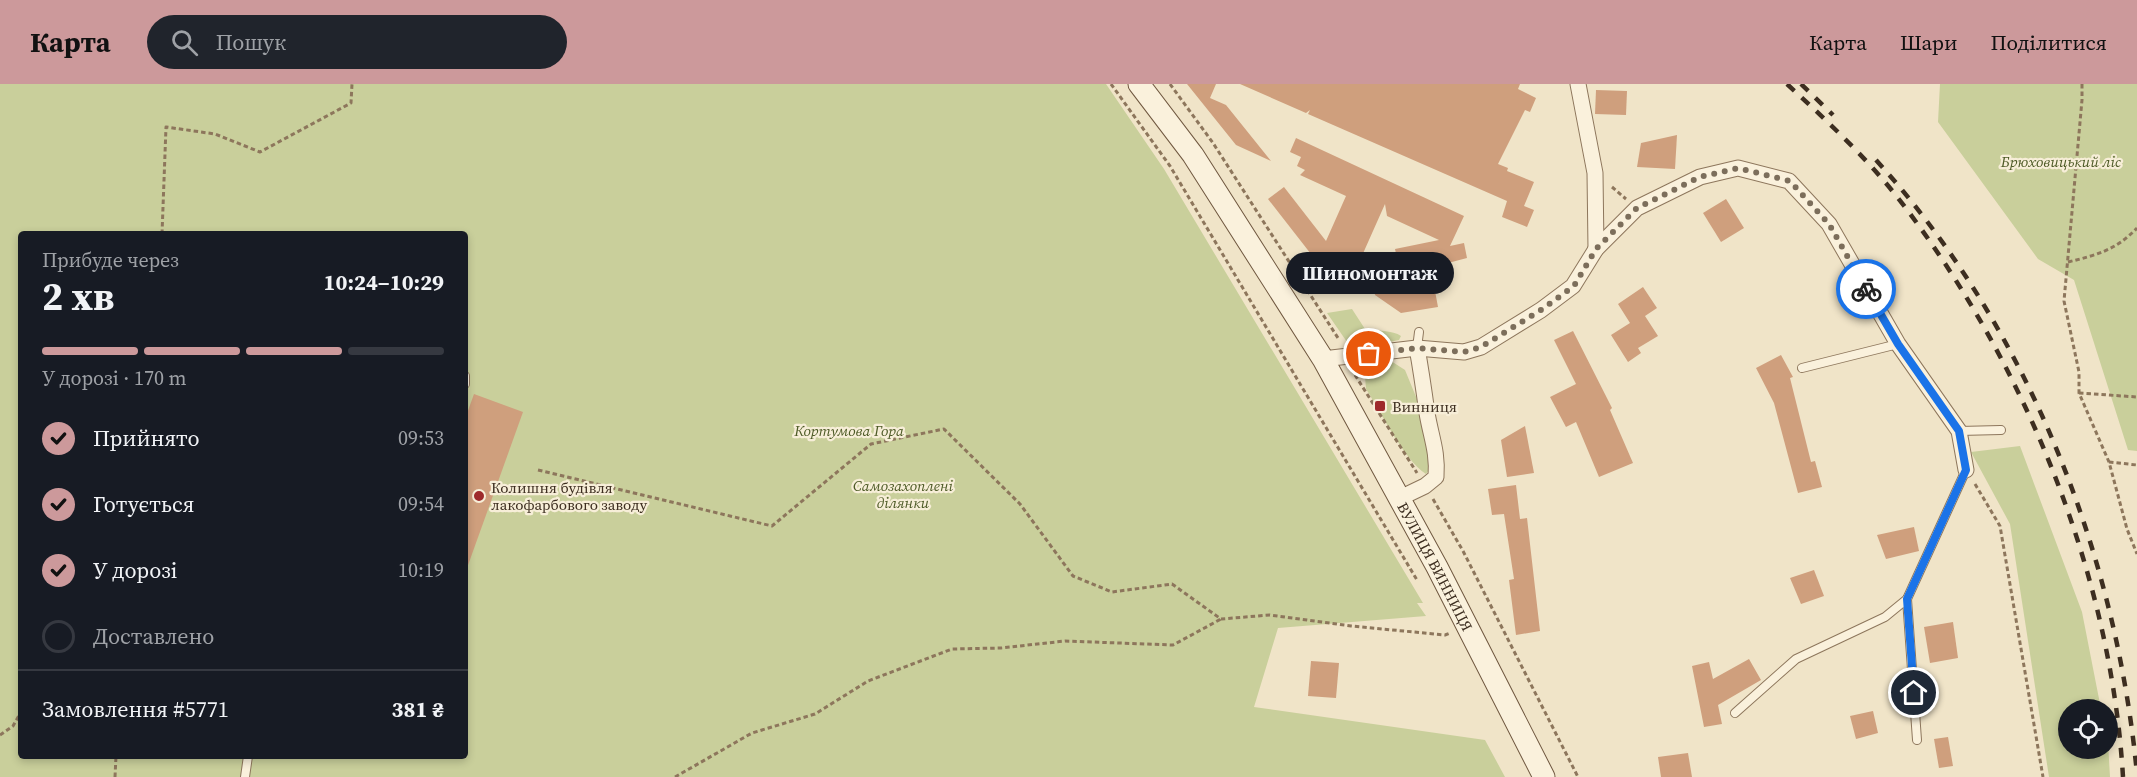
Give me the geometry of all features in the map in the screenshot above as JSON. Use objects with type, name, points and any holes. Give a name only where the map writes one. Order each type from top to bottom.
[{"type":"main road","name":"ВУЛИЦЯ ВИННИЦЯ","points":[[1139,84],[1192,155],[1323,359],[1400,498],[1544,777]]},
{"type":"street","points":[[1578,84],[1595,172],[1596,249]]},
{"type":"street","points":[[1323,359],[1417,348],[1464,352],[1481,347],[1541,310],[1574,286],[1596,249],[1637,208],[1700,177],[1738,168],[1790,181],[1829,224],[1898,344],[1959,431],[1966,470]]},
{"type":"street","points":[[1400,498],[1425,486],[1437,477],[1437,457],[1427,413],[1417,348]]},
{"type":"lane","points":[[1417,348],[1419,332]]},
{"type":"lane","points":[[1802,368],[1898,344]]},
{"type":"lane","points":[[1959,431],[2001,430]]},
{"type":"lane","points":[[1735,713],[1796,659],[1885,617],[1907,599],[1966,470]]},
{"type":"lane","points":[[1907,599],[1917,740]]},
{"type":"lane","points":[[245,777],[248,759]]},
{"type":"path","points":[[162,231],[166,127],[215,134],[260,152],[351,103],[352,84]]},
{"type":"path","points":[[1111,84],[1170,166],[1416,580]]},
{"type":"path","points":[[1170,84],[1213,143],[1338,338]]},
{"type":"path","points":[[2082,84],[2064,301],[2079,372],[2079,393],[2109,462],[2127,529],[2137,554]]},
{"type":"path","points":[[1595,172],[1637,208]]},
{"type":"path","points":[[2068,262],[2104,253],[2128,238],[2137,228]]},
{"type":"path","points":[[1355,374],[1463,551],[1578,777]]},
{"type":"path","points":[[2079,393],[2137,397]]},
{"type":"path","points":[[538,470],[772,526],[871,444],[944,429],[1020,504],[1073,576],[1112,592],[1172,584],[1221,619]]},
{"type":"path","points":[[2109,462],[2137,465]]},
{"type":"path","points":[[1966,470],[2000,526],[2043,777]]},
{"type":"path","points":[[675,777],[752,733],[815,714],[868,681],[951,649],[1001,648],[1065,641],[1173,645],[1221,619],[1270,615],[1444,635],[1469,629]]},
{"type":"path","points":[[0,735],[13,726],[18,717]]},
{"type":"path","points":[[115,777],[116,759]]},
{"type":"green space","name":"Кортумова Гора","points":[[0,84],[1106,84],[1164,169],[1423,603],[1417,603],[1426,616],[1278,628],[1254,707],[1485,740],[1505,777],[0,777]]},
{"type":"green space","name":"Брюховицький ліс","points":[[1940,84],[2137,84],[2137,451],[2128,450],[2074,280],[2038,259],[1938,122]]},
{"type":"green space","points":[[1352,309],[1365,329],[1394,333],[1401,336],[1399,340],[1384,343],[1347,342],[1327,313]]},
{"type":"green space","points":[[1391,361],[1405,370],[1421,409],[1432,466],[1426,474],[1401,447],[1366,389],[1365,376],[1368,368]]},
{"type":"green space","points":[[2020,446],[2082,612],[2099,699],[2058,699],[2058,759],[2109,759],[2110,777],[2049,777],[2010,524],[1971,452]]},
{"type":"building","points":[[1187,84],[1216,84],[1210,98],[1226,105],[1271,161],[1236,145]]},
{"type":"building","points":[[1240,84],[1520,84],[1518,89],[1536,98],[1530,112],[1525,110],[1498,164],[1508,168],[1507,171],[1534,182],[1524,206],[1534,210],[1527,227],[1502,217],[1507,201],[1308,114],[1310,110],[1306,113]]},
{"type":"building","points":[[1596,90],[1627,91],[1626,115],[1595,114]]},
{"type":"building","points":[[1677,135],[1675,169],[1637,167],[1641,143]]},
{"type":"building","points":[[1296,138],[1464,216],[1450,246],[1464,243],[1467,258],[1448,263],[1450,271],[1432,275],[1438,307],[1401,313],[1375,295],[1372,279],[1350,284],[1347,269],[1332,281],[1268,199],[1284,187],[1326,241],[1346,196],[1300,175],[1305,170],[1297,166],[1301,157],[1290,152]],"holes":[[[1385,204],[1387,216],[1439,240],[1395,249],[1397,258],[1357,267]]]},
{"type":"building","points":[[1726,199],[1744,228],[1721,242],[1703,213]]},
{"type":"building","points":[[1643,287],[1657,308],[1645,316],[1658,336],[1638,348],[1641,353],[1628,362],[1611,335],[1630,323],[1618,304]]},
{"type":"building","points":[[1573,331],[1612,408],[1610,410],[1633,463],[1599,477],[1576,422],[1566,427],[1550,397],[1576,384],[1554,340]]},
{"type":"building","points":[[1781,355],[1793,377],[1790,378],[1811,462],[1815,461],[1822,487],[1798,493],[1774,403],[1756,368]]},
{"type":"building","name":"Колишня будівля лакофарбового заводу","points":[[474,394],[523,412],[468,565],[468,411]]},
{"type":"building","points":[[1525,426],[1534,473],[1507,477],[1501,440]]},
{"type":"building","points":[[1516,485],[1520,519],[1527,518],[1540,631],[1516,635],[1509,580],[1514,579],[1504,514],[1492,515],[1488,489]]},
{"type":"building","points":[[1914,527],[1919,551],[1886,559],[1877,535]]},
{"type":"building","points":[[1814,570],[1824,596],[1801,604],[1790,578]]},
{"type":"building","points":[[1953,622],[1958,658],[1930,663],[1924,627]]},
{"type":"building","points":[[1749,659],[1761,680],[1718,705],[1722,724],[1704,727],[1692,666],[1709,662],[1713,679]]},
{"type":"building","points":[[1311,661],[1339,663],[1336,698],[1308,696]]},
{"type":"building","points":[[1873,711],[1878,733],[1856,739],[1850,716]]},
{"type":"building","points":[[1948,737],[1953,766],[1939,768],[1934,739]]},
{"type":"building","points":[[1688,753],[1692,777],[1661,777],[1658,757]]},
{"type":"railway","points":[[1787,84],[1859,153],[1898,198],[1943,261],[1984,328],[2021,398],[2053,471],[2079,546],[2100,623],[2115,700],[2123,777]]},
{"type":"railway","points":[[1801,84],[1833,115]]},
{"type":"railway","points":[[1876,160],[1930,225],[1978,295],[2019,369],[2055,446],[2085,526],[2109,608],[2126,691],[2137,774]]},
{"type":"way so far","points":[[1369,354],[1417,348],[1464,352],[1481,347],[1541,310],[1574,286],[1596,249],[1637,208],[1700,177],[1738,168],[1790,181],[1829,224],[1866,289]]},
{"type":"place","name":"Шиномонтаж","points":[[1369,354]]},
{"type":"place","name":"Винниця","points":[[1380,406]]},
{"type":"place","name":"Колишня будівля лакофарбового заводу","points":[[479,496]]},
{"type":"route","points":[[1866,289],[1898,344],[1959,431],[1966,470],[1907,599],[1914,693]]},
{"type":"park label","name":"Самозахоплені ділянки","points":[[903,494]]}]
